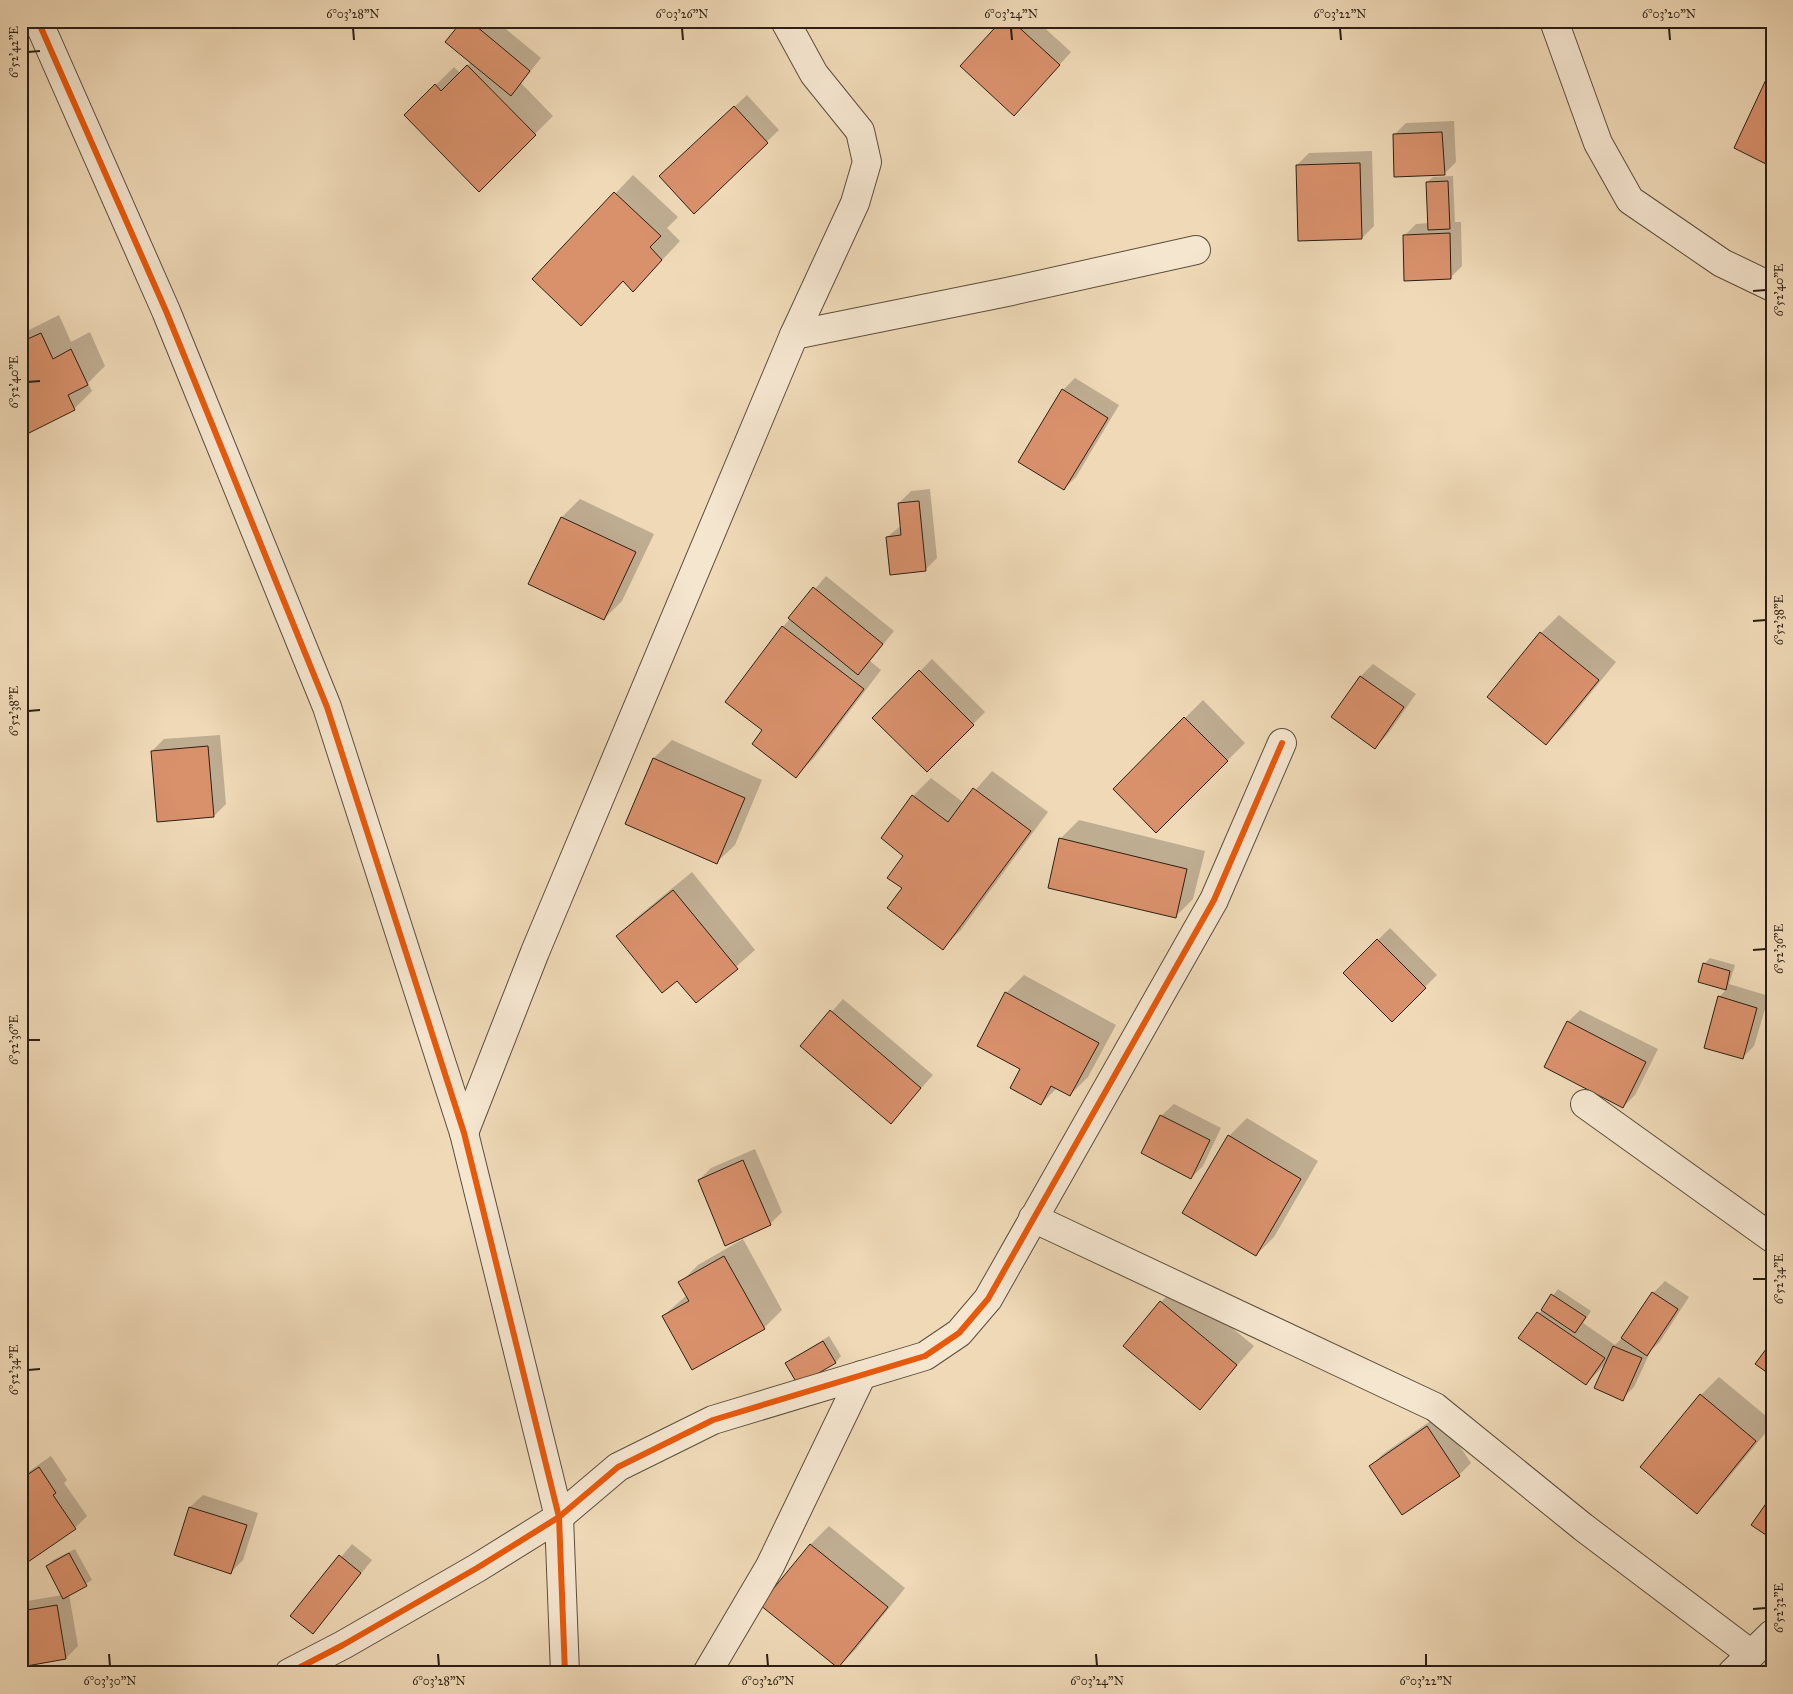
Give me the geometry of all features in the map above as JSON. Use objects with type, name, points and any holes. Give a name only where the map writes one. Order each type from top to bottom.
[{"type":"street","points":[[38,21],[166,311],[327,707],[464,1133],[559,1517],[565,1673]]},
{"type":"street","points":[[464,1133],[535,952],[794,335],[855,203],[867,162],[860,131],[814,74],[785,21]]},
{"type":"street","points":[[1554,21],[1598,142],[1630,200],[1722,263],[1772,287]]},
{"type":"street","points":[[794,335],[1006,292],[1196,250]]},
{"type":"street","points":[[289,1673],[343,1645],[468,1573],[559,1517],[618,1467],[713,1420],[926,1356],[959,1333],[988,1299],[1214,900],[1282,743]]},
{"type":"street","points":[[1585,1104],[1772,1238]]},
{"type":"street","points":[[1033,1218],[1435,1407],[1583,1527],[1741,1664],[1772,1634]]},
{"type":"street","points":[[707,1673],[770,1566],[862,1375]]},
{"type":"building","points":[[462,21],[470,21],[530,71],[511,96],[445,42]]},
{"type":"building","points":[[1001,21],[1012,21],[1060,65],[1014,116],[960,66]]},
{"type":"building","points":[[467,65],[536,135],[479,192],[404,115],[435,84],[441,91]]},
{"type":"building","points":[[1770,71],[1772,71],[1772,167],[1734,148]]},
{"type":"building","points":[[734,106],[768,143],[694,214],[659,176]]},
{"type":"building","points":[[1442,132],[1445,175],[1394,177],[1393,134]]},
{"type":"building","points":[[1360,163],[1362,239],[1298,241],[1296,165]]},
{"type":"building","points":[[1448,181],[1450,229],[1428,230],[1426,182]]},
{"type":"building","points":[[614,192],[661,236],[650,247],[662,260],[633,292],[623,281],[581,326],[532,279]]},
{"type":"building","points":[[1450,233],[1451,279],[1404,281],[1403,235]]},
{"type":"building","points":[[41,333],[53,359],[71,349],[88,385],[68,395],[75,410],[21,437],[21,342]]},
{"type":"building","points":[[1062,389],[1108,418],[1064,490],[1018,462]]},
{"type":"building","points":[[919,501],[926,571],[890,575],[886,537],[901,535],[898,503]]},
{"type":"building","points":[[561,517],[636,552],[604,620],[528,584]]},
{"type":"building","points":[[813,587],[883,644],[858,675],[788,618]]},
{"type":"building","points":[[782,626],[864,689],[796,778],[752,744],[762,730],[725,702]]},
{"type":"building","points":[[1540,632],[1599,680],[1546,745],[1487,697]]},
{"type":"building","points":[[919,670],[974,725],[927,772],[872,718]]},
{"type":"building","points":[[1360,676],[1404,707],[1375,749],[1331,717]]},
{"type":"building","points":[[1184,717],[1228,761],[1156,833],[1113,789]]},
{"type":"building","points":[[208,746],[214,817],[157,822],[151,751]]},
{"type":"building","points":[[653,758],[745,798],[717,864],[625,824]]},
{"type":"building","points":[[973,788],[1031,831],[943,950],[887,908],[902,888],[887,878],[903,856],[881,838],[912,795],[948,822]]},
{"type":"building","points":[[1059,838],[1187,869],[1176,918],[1048,888]]},
{"type":"building","points":[[673,890],[738,969],[696,1003],[677,981],[662,993],[616,936]]},
{"type":"building","points":[[1377,939],[1426,988],[1392,1022],[1343,973]]},
{"type":"building","points":[[1703,963],[1730,971],[1726,990],[1698,982]]},
{"type":"building","points":[[1005,992],[1099,1043],[1070,1096],[1051,1086],[1041,1105],[1010,1088],[1020,1069],[977,1046]]},
{"type":"building","points":[[1718,996],[1757,1008],[1743,1059],[1704,1048]]},
{"type":"building","points":[[830,1010],[921,1088],[891,1124],[800,1046]]},
{"type":"building","points":[[1567,1021],[1646,1062],[1623,1108],[1544,1067]]},
{"type":"building","points":[[1160,1115],[1210,1140],[1191,1179],[1141,1153]]},
{"type":"building","points":[[1228,1135],[1301,1179],[1256,1256],[1182,1213]]},
{"type":"building","points":[[743,1160],[771,1225],[725,1246],[698,1180]]},
{"type":"building","points":[[724,1256],[765,1329],[692,1370],[662,1316],[689,1301],[678,1282]]},
{"type":"building","points":[[1652,1292],[1678,1309],[1647,1356],[1621,1338]]},
{"type":"building","points":[[1551,1294],[1586,1317],[1575,1333],[1541,1310]]},
{"type":"building","points":[[1160,1301],[1237,1365],[1200,1410],[1123,1346]]},
{"type":"building","points":[[1537,1312],[1605,1358],[1586,1385],[1518,1338]]},
{"type":"building","points":[[823,1341],[836,1363],[798,1385],[785,1363]]},
{"type":"building","points":[[1772,1341],[1772,1376],[1755,1364]]},
{"type":"building","points":[[1613,1346],[1642,1358],[1623,1401],[1594,1388]]},
{"type":"building","points":[[1700,1394],[1756,1441],[1697,1514],[1640,1467]]},
{"type":"building","points":[[1427,1426],[1460,1476],[1402,1515],[1369,1466]]},
{"type":"building","points":[[39,1467],[56,1493],[53,1495],[76,1529],[25,1564],[21,1558],[21,1479]]},
{"type":"building","points":[[1772,1495],[1772,1539],[1751,1525]]},
{"type":"building","points":[[189,1507],[247,1525],[231,1574],[174,1555]]},
{"type":"building","points":[[810,1544],[888,1607],[838,1668],[760,1605]]},
{"type":"building","points":[[69,1553],[87,1586],[63,1599],[46,1566]]},
{"type":"building","points":[[339,1555],[361,1573],[313,1634],[290,1616]]},
{"type":"building","points":[[57,1605],[66,1659],[21,1667],[21,1611]]},
{"type":"cycle path","points":[[38,21],[166,311],[327,707],[464,1133],[559,1517],[565,1673]]},
{"type":"cycle path","points":[[289,1673],[343,1645],[477,1568],[559,1517],[618,1467],[713,1420],[925,1356],[959,1333],[988,1299],[1214,900],[1282,743]]}]
